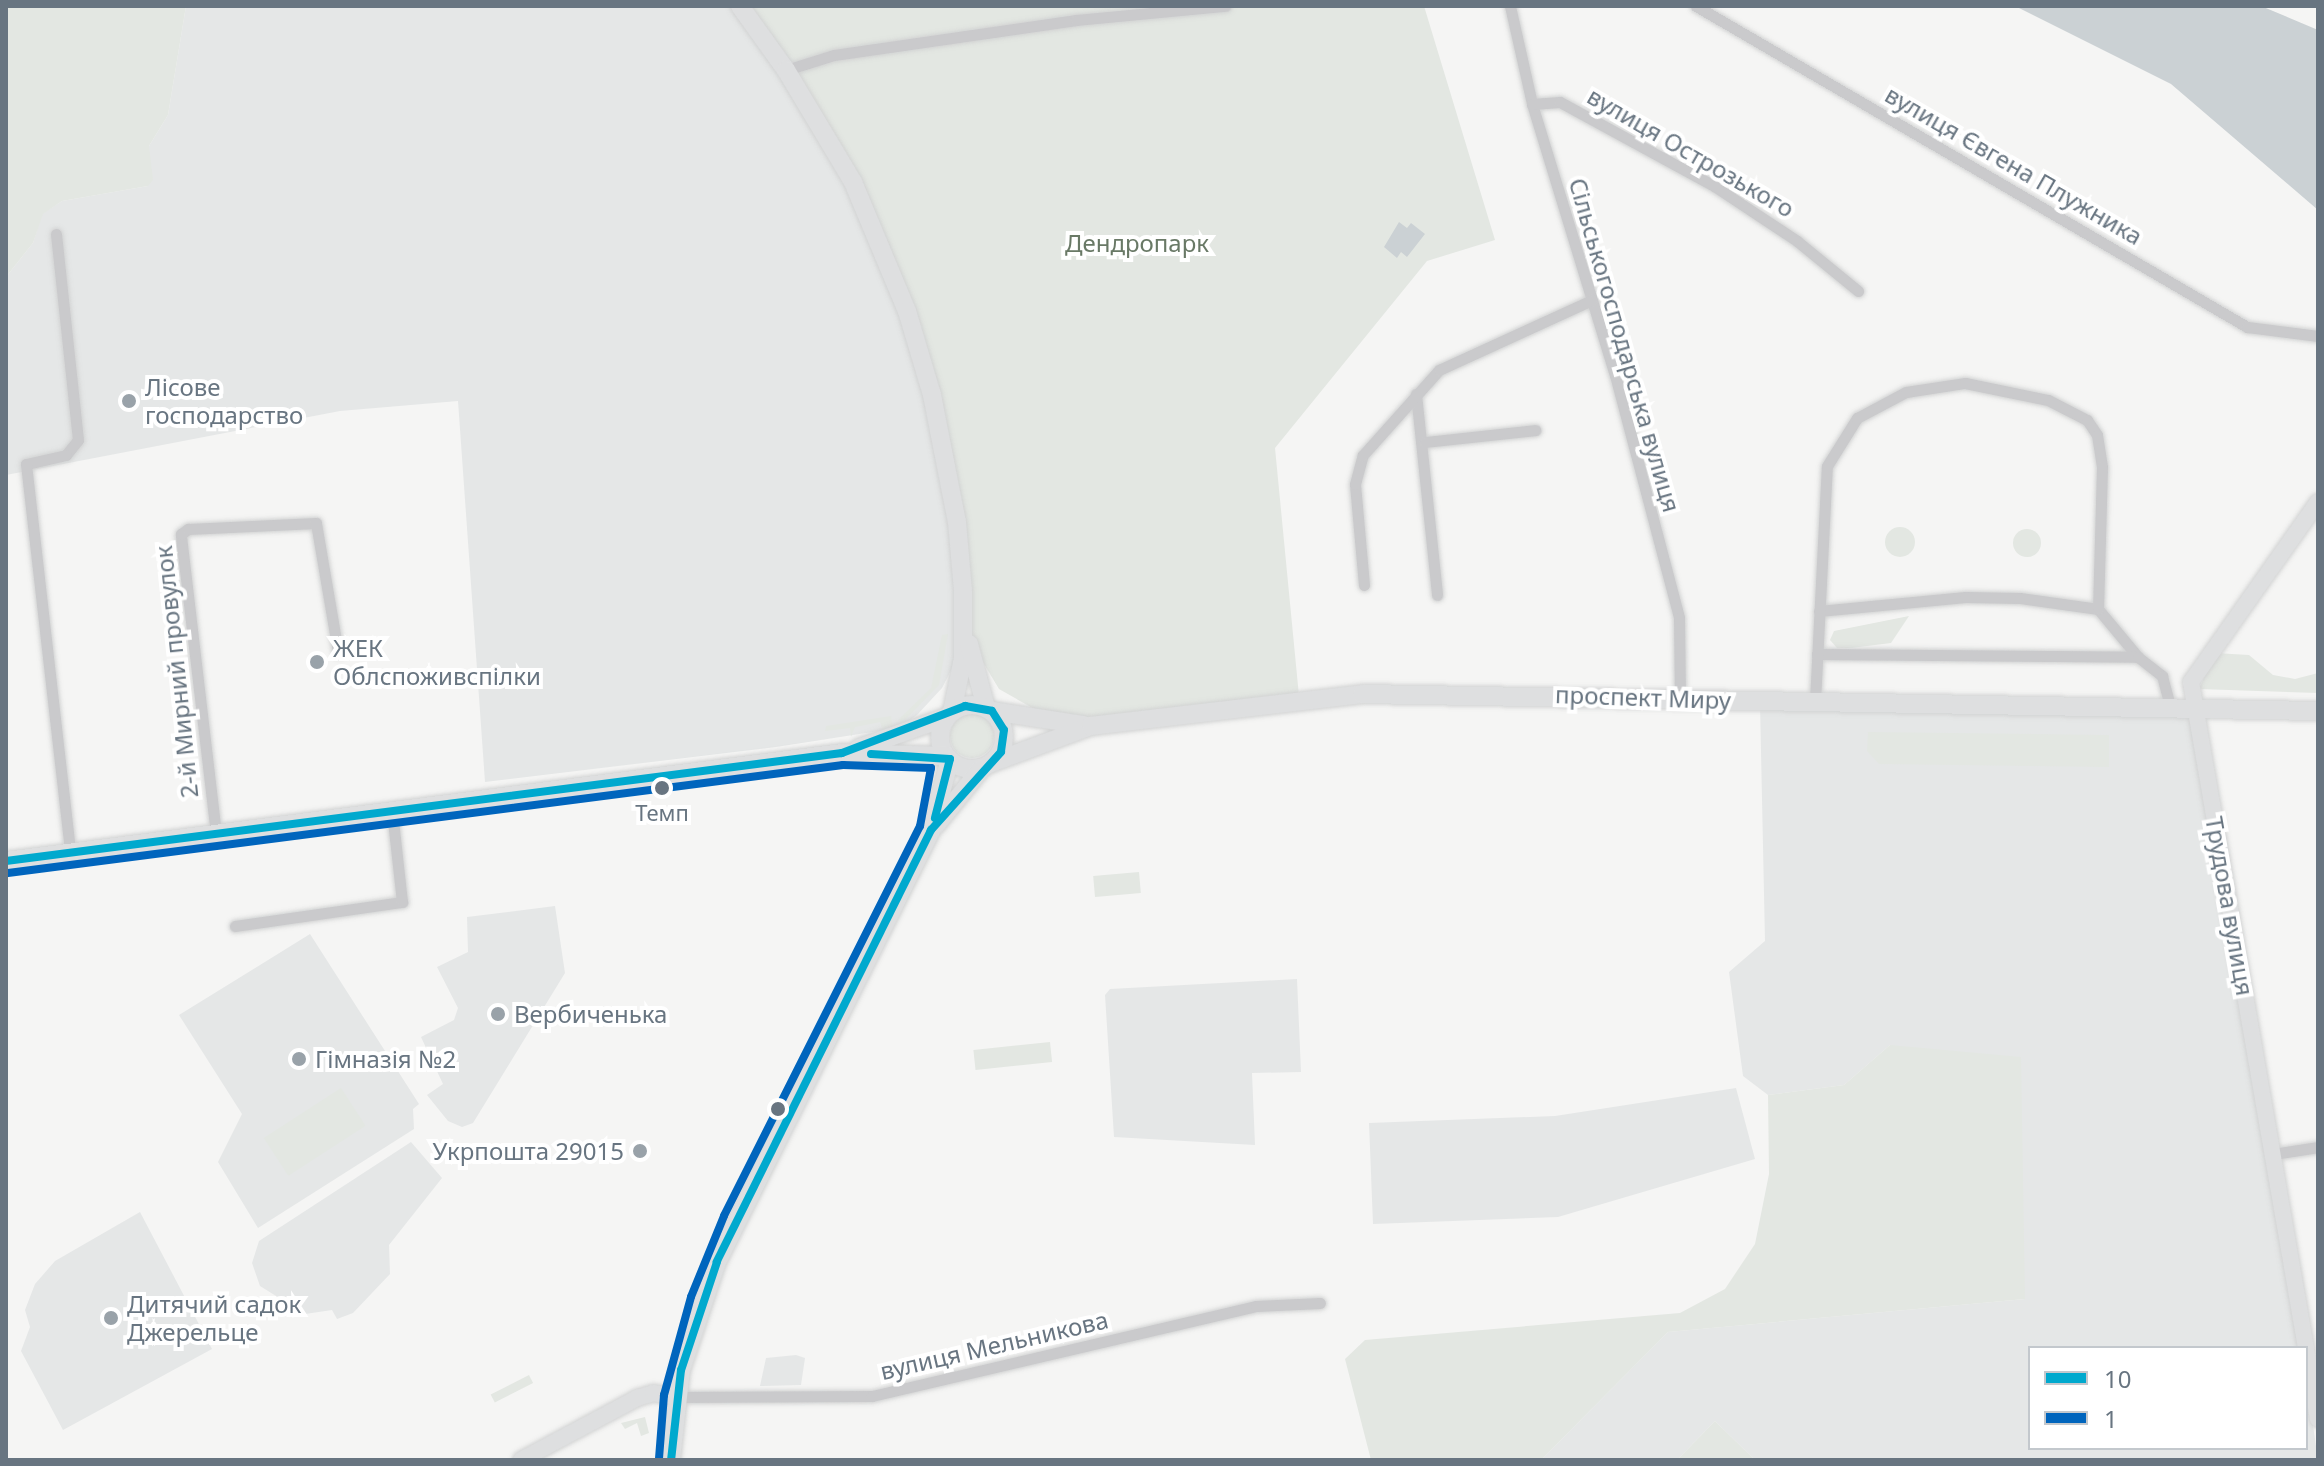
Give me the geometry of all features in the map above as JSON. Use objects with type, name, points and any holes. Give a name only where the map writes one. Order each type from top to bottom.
[{"type":"main road","points":[[740,6],[786,70],[853,182],[907,311],[942,440],[957,522],[965,628],[989,709],[1005,737],[986,765],[931,830]]},
{"type":"main road","name":"Трудова вулиця","points":[[2305,1346],[2191,682],[2318,502]]},
{"type":"main road","points":[[671,1460],[676,1397],[702,1302],[729,1235],[931,830],[948,758],[940,737],[949,714],[965,628]]},
{"type":"main road","name":"проспект Миру","points":[[986,765],[1091,726],[1362,694],[2318,711]]},
{"type":"main road","points":[[842,753],[972,705],[989,709]]},
{"type":"main road","name":"проспект Миру","points":[[989,709],[1091,726]]},
{"type":"main road","points":[[6,861],[842,753],[948,758],[962,768],[986,765]]},
{"type":"main road","name":"Трудова вулиця","points":[[2308,1361],[2318,1419]]},
{"type":"main road","points":[[521,1460],[637,1398],[653,1393],[676,1397]]},
{"type":"street","points":[[786,70],[834,55],[1076,20],[1225,6]]},
{"type":"street","name":"Сільськогосподарська вулиця","points":[[1510,6],[1532,104],[1592,300],[1679,618],[1680,698]]},
{"type":"street","name":"вулиця Євгена Плужника","points":[[1696,6],[2247,327],[2318,336]]},
{"type":"street","name":"вулиця Острозького","points":[[1532,104],[1560,102],[1714,186],[1797,241],[1858,291]]},
{"type":"street","points":[[56,234],[78,440],[66,455],[26,464],[70,852]]},
{"type":"street","points":[[1364,585],[1356,469],[1416,394],[1439,370],[1470,353],[1592,300]]},
{"type":"street","points":[[1815,701],[1823,495],[1827,466],[1841,439],[1857,418],[1885,399],[1935,385],[1965,383],[2048,400],[2078,413],[2097,435],[2102,467],[2098,609]]},
{"type":"street","points":[[1416,394],[1425,442],[1437,595]]},
{"type":"street","points":[[1425,442],[1535,430]]},
{"type":"street","name":"2-й Мирний провулок","points":[[216,834],[181,534],[203,528],[316,523],[338,652]]},
{"type":"street","points":[[1819,611],[2009,597],[2098,609],[2142,659],[2162,676],[2171,710]]},
{"type":"street","points":[[1817,654],[2142,659]]},
{"type":"street","points":[[235,926],[402,902],[392,811]]},
{"type":"street","points":[[2273,1154],[2318,1147]]},
{"type":"street","name":"вулиця Мельникова","points":[[676,1397],[872,1396],[1256,1306],[1320,1303]]},
{"type":"shaded area","points":[[186,6],[734,6],[783,72],[872,231],[928,396],[952,523],[958,657],[942,688],[917,715],[898,728],[776,747],[485,782],[458,401],[340,411],[6,475],[6,277],[33,243],[42,214],[62,201],[148,186],[149,146],[168,115]]},
{"type":"shaded area","points":[[2015,6],[2261,6],[2318,30],[2318,210],[2171,84]]},
{"type":"shaded area","points":[[1399,222],[1407,228],[1411,223],[1425,234],[1407,257],[1401,252],[1397,258],[1384,247]]},
{"type":"shaded area","points":[[1760,704],[2192,716],[2301,1346],[2028,1346],[2028,1450],[2308,1450],[2308,1391],[2318,1460],[1755,1460],[1715,1421],[1677,1460],[1541,1460],[1668,1332],[2025,1299],[1890,1045],[1844,1085],[1768,1095],[1743,1076],[1729,972],[1765,941]]},
{"type":"shaded area","name":"Вербиченька","points":[[555,906],[565,973],[473,1123],[462,1127],[448,1121],[427,1095],[443,1084],[421,1037],[454,1020],[458,1008],[437,967],[468,952],[467,917]]},
{"type":"shaded area","name":"Гімназія №2","points":[[310,934],[419,1104],[413,1109],[414,1129],[258,1228],[218,1162],[242,1114],[179,1015]]},
{"type":"shaded area","points":[[1297,979],[1301,1072],[1252,1073],[1255,1145],[1114,1137],[1105,995],[1110,989]]},
{"type":"shaded area","points":[[1736,1088],[1755,1159],[1558,1217],[1373,1224],[1369,1123],[1555,1116]]},
{"type":"shaded area","points":[[411,1142],[442,1178],[389,1245],[390,1274],[353,1313],[337,1319],[332,1310],[305,1314],[260,1286],[252,1263],[259,1241]]},
{"type":"shaded area","name":"Дитячий садок Джерельце","points":[[140,1212],[212,1349],[63,1430],[21,1351],[30,1327],[25,1310],[35,1284],[55,1261]]},
{"type":"shaded area","points":[[796,1355],[805,1358],[801,1385],[760,1386],[766,1358]]},
{"type":"green space","points":[[6,6],[186,6],[168,115],[149,146],[153,180],[148,186],[62,201],[43,214],[33,243],[6,277]]},
{"type":"green space","name":"Дендропарк","points":[[746,6],[1424,6],[1495,240],[1427,261],[1275,448],[1299,696],[1091,721],[1050,718],[999,689],[978,654],[970,627],[962,522],[880,227]]},
{"type":"green space","points":[[1900,527],[1906,528],[1914,536],[1914,548],[1906,556],[1900,557],[1894,556],[1886,548],[1885,542],[1886,536],[1894,528]]},
{"type":"green space","points":[[2027,529],[2037,533],[2041,543],[2037,553],[2027,557],[2017,553],[2013,543],[2017,533]]},
{"type":"green space","points":[[1909,616],[1891,643],[1837,648],[1830,640],[1834,631]]},
{"type":"green space","points":[[948,634],[939,685],[901,724],[899,719],[931,688],[942,635]]},
{"type":"green space","points":[[2215,653],[2249,655],[2273,675],[2295,679],[2318,673],[2318,693],[2199,689]]},
{"type":"green space","points":[[972,714],[987,721],[994,736],[987,751],[972,758],[957,751],[950,736],[957,721]]},
{"type":"green space","points":[[891,716],[893,728],[883,731],[880,722],[855,727],[851,737],[850,728],[825,731],[826,726]]},
{"type":"green space","points":[[1868,732],[2109,735],[2109,767],[1879,764],[1867,751]]},
{"type":"green space","points":[[1139,872],[1141,893],[1095,897],[1093,876]]},
{"type":"green space","points":[[1050,1042],[1052,1062],[976,1070],[973,1050]]},
{"type":"green space","points":[[1890,1045],[2021,1057],[2025,1299],[1668,1332],[1541,1460],[1371,1460],[1345,1359],[1365,1340],[1680,1313],[1725,1289],[1755,1244],[1769,1174],[1768,1095],[1844,1085]]},
{"type":"green space","points":[[341,1088],[366,1126],[288,1176],[264,1138]]},
{"type":"green space","points":[[529,1375],[533,1383],[495,1403],[491,1395]]},
{"type":"green space","points":[[645,1417],[649,1433],[641,1436],[637,1423],[625,1429],[621,1423]]},
{"type":"green space","points":[[1715,1421],[1755,1460],[1677,1460]]},
{"type":"transit line","name":"10","points":[[6,861],[842,753],[965,706],[992,711],[1004,730],[1001,752],[931,830],[717,1262],[681,1370],[671,1460]]},
{"type":"transit line","name":"10","points":[[871,754],[950,759],[935,818]]},
{"type":"transit line","name":"1","points":[[8,873],[843,765],[931,768],[920,826],[724,1216],[691,1297],[664,1395],[659,1459]]},
{"type":"place","name":"Лісове господарство","points":[[129,401]]},
{"type":"place","name":"ЖЕК Облспоживспілки","points":[[317,662]]},
{"type":"place","name":"Темп","points":[[662,788]]},
{"type":"place","name":"Вербиченька","points":[[498,1014]]},
{"type":"place","name":"Гімназія №2","points":[[299,1059]]},
{"type":"place","name":"Укрпошта 29015","points":[[640,1151]]},
{"type":"place","name":"Дитячий садок Джерельце","points":[[111,1318]]}]
